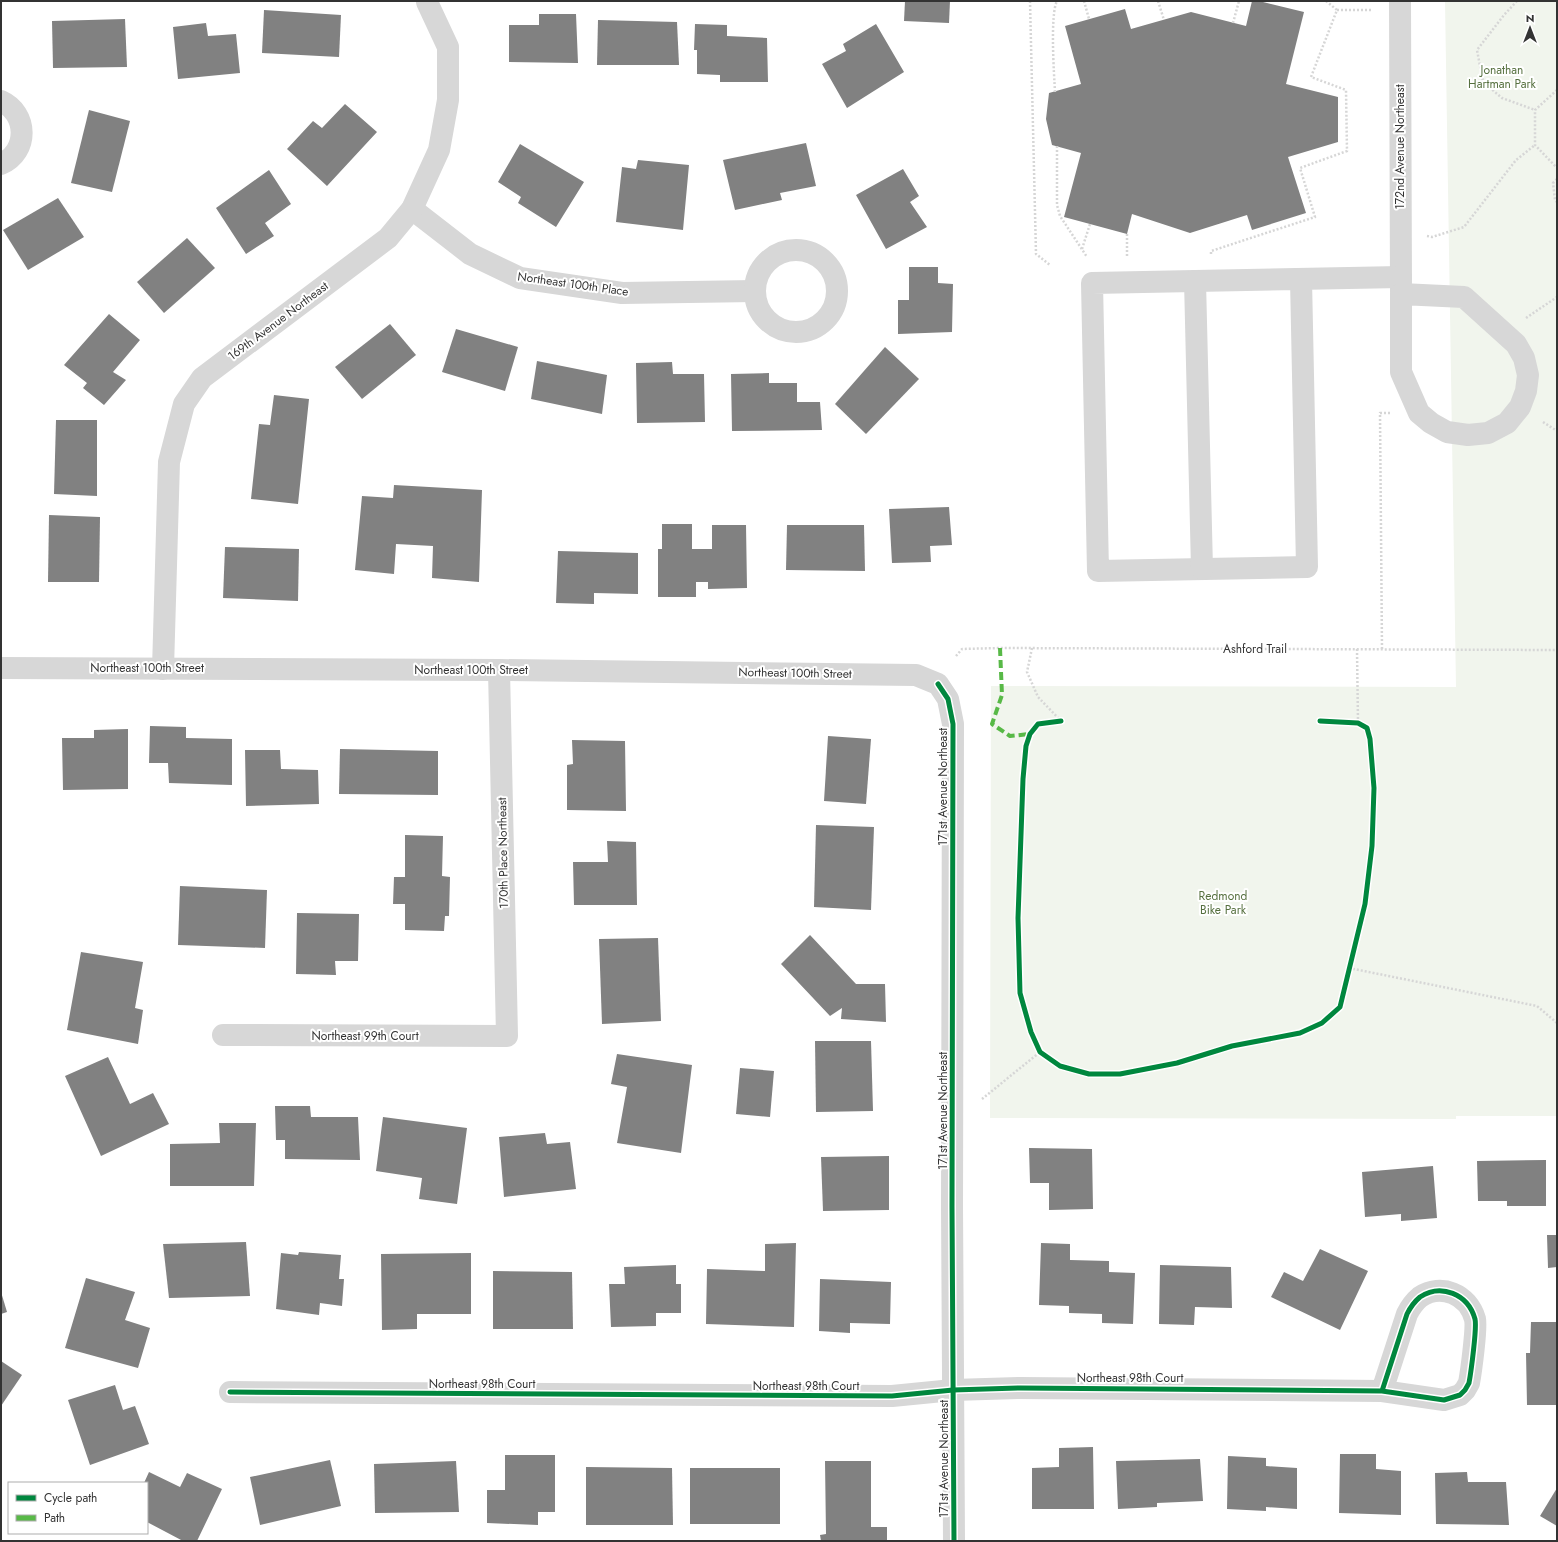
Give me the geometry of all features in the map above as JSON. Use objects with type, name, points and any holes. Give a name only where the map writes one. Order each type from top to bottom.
[{"type":"street","name":"169th Avenue Northeast","points":[[163,669],[169,462],[184,404],[202,378],[388,238],[412,209],[439,150],[448,100],[448,47],[427,1]]},
{"type":"street","name":"172nd Avenue Northeast","points":[[1400,1],[1401,285]]},
{"type":"street","points":[[1,101],[7,103],[16,112],[21,122],[22,135],[20,146],[13,156],[1,164]]},
{"type":"street","name":"Northeast 100th Place","points":[[412,209],[470,254],[520,278],[622,293],[755,291]]},
{"type":"street","points":[[1301,279],[1307,567],[1098,571],[1092,283],[1301,279],[1401,285],[1464,297],[1516,344],[1524,358],[1528,375],[1526,391],[1520,407],[1507,423],[1488,432],[1468,435],[1447,432],[1431,423],[1419,413],[1401,372],[1401,285]]},
{"type":"street","points":[[1195,281],[1202,569]]},
{"type":"street","name":"Northeast 100th Street","points":[[1,668],[499,670],[916,675],[938,684]]},
{"type":"street","name":"170th Place Northeast","points":[[499,670],[507,1036]]},
{"type":"street","name":"171st Avenue Northeast","points":[[938,684],[948,699],[953,724],[954,1541]]},
{"type":"street","name":"Northeast 99th Court","points":[[223,1035],[507,1036]]},
{"type":"street","name":"Northeast 98th Court","points":[[230,1392],[892,1396],[953,1390],[1020,1388],[1382,1390],[1444,1400],[1460,1395],[1465,1390],[1470,1376],[1475,1321],[1467,1302],[1458,1295],[1448,1291],[1438,1290],[1419,1298],[1407,1314],[1382,1390]]},
{"type":"path","points":[[1030,1],[1036,254],[1050,265]]},
{"type":"path","points":[[1054,92],[1054,20],[1057,1]]},
{"type":"path","points":[[1084,1],[1090,19]]},
{"type":"path","points":[[1158,1],[1164,20]]},
{"type":"path","points":[[1233,23],[1239,1]]},
{"type":"path","points":[[1326,1],[1337,10],[1379,10]]},
{"type":"path","points":[[1517,1],[1504,15],[1477,50],[1483,82],[1502,98],[1536,110]]},
{"type":"path","points":[[1210,259],[1211,252],[1316,217],[1300,168],[1347,151],[1346,90],[1311,77],[1337,10]]},
{"type":"path","points":[[1557,90],[1536,110],[1536,145],[1557,168]]},
{"type":"path","points":[[1400,236],[1432,237],[1464,227],[1516,160],[1536,145]]},
{"type":"path","points":[[1057,146],[1057,205],[1060,216],[1090,261]]},
{"type":"path","points":[[1557,179],[1553,183],[1555,200],[1557,202]]},
{"type":"path","points":[[1082,250],[1090,224]]},
{"type":"path","points":[[1127,234],[1127,260]]},
{"type":"path","points":[[1504,332],[1557,297]]},
{"type":"path","points":[[1380,413],[1382,649]]},
{"type":"path","points":[[1032,648],[1027,672],[1038,697],[1061,720]]},
{"type":"path","points":[[1350,722],[1360,724],[1357,649]]},
{"type":"path","points":[[1053,722],[1061,720]]},
{"type":"path","points":[[1348,976],[1351,961]]},
{"type":"path","points":[[1349,968],[1537,1006],[1557,1022]]},
{"type":"path","points":[[1037,1045],[1040,1052],[1045,1055]]},
{"type":"path","points":[[982,1099],[1040,1052]]},
{"type":"green space","name":"Redmond Bike Park","points":[[1445,1],[1557,1],[1557,1116],[1456,1116],[1456,1119],[990,1118],[991,686],[1456,687]]},
{"type":"building","points":[[905,1],[950,1],[949,23],[904,21]]},
{"type":"building","points":[[1252,1],[1259,1],[1304,12],[1286,84],[1338,97],[1338,142],[1288,157],[1306,213],[1252,230],[1247,215],[1190,233],[1132,214],[1127,234],[1064,217],[1081,153],[1052,145],[1046,119],[1049,93],[1081,84],[1065,26],[1125,9],[1131,29],[1191,12],[1246,26]]},
{"type":"building","points":[[264,10],[341,15],[339,57],[262,53]]},
{"type":"building","points":[[539,14],[576,14],[578,63],[509,62],[509,25],[539,25]]},
{"type":"building","points":[[125,19],[127,67],[53,68],[52,21]]},
{"type":"building","points":[[598,20],[677,22],[679,65],[597,65]]},
{"type":"building","points":[[206,23],[208,36],[236,34],[240,73],[178,79],[173,27]]},
{"type":"building","points":[[695,24],[727,25],[727,36],[767,38],[768,82],[720,82],[720,75],[697,74],[697,50],[694,50]]},
{"type":"building","points":[[876,24],[904,72],[847,108],[822,64],[846,51],[843,44]]},
{"type":"building","points":[[345,104],[377,132],[327,186],[287,149],[313,121],[322,128]]},
{"type":"building","points":[[89,110],[130,121],[112,192],[71,183]]},
{"type":"building","points":[[806,143],[816,186],[780,193],[782,200],[735,210],[723,160]]},
{"type":"building","points":[[520,144],[584,182],[556,227],[518,203],[521,197],[498,182]]},
{"type":"building","points":[[638,160],[689,165],[683,230],[616,222],[622,167],[636,169]]},
{"type":"building","points":[[903,169],[919,196],[910,202],[927,227],[886,249],[856,195]]},
{"type":"building","points":[[269,170],[291,204],[265,223],[274,236],[246,254],[216,208]]},
{"type":"building","points":[[58,198],[84,237],[28,270],[3,230]]},
{"type":"building","points":[[187,238],[215,268],[164,313],[137,282]]},
{"type":"building","points":[[909,267],[938,267],[938,283],[953,284],[952,332],[898,334],[898,300],[909,300]]},
{"type":"building","points":[[109,314],[140,340],[113,372],[126,380],[104,405],[83,388],[87,383],[64,365]]},
{"type":"building","points":[[390,324],[416,355],[362,399],[335,367]]},
{"type":"building","points":[[456,329],[518,347],[505,391],[442,372]]},
{"type":"building","points":[[885,347],[919,379],[866,434],[835,404]]},
{"type":"building","points":[[537,361],[607,375],[602,414],[531,399]]},
{"type":"building","points":[[672,362],[673,374],[704,374],[705,422],[637,423],[636,363]]},
{"type":"building","points":[[769,373],[769,383],[797,383],[797,402],[820,402],[822,430],[732,431],[731,374]]},
{"type":"building","points":[[274,395],[309,399],[298,504],[251,499],[259,424],[270,425]]},
{"type":"building","points":[[56,420],[97,420],[97,496],[54,494]]},
{"type":"building","points":[[394,485],[482,490],[479,582],[432,578],[433,546],[396,544],[394,574],[355,570],[362,496],[393,498]]},
{"type":"building","points":[[949,507],[952,545],[930,546],[931,562],[892,563],[889,509]]},
{"type":"building","points":[[49,515],[100,517],[99,582],[48,582]]},
{"type":"building","points":[[662,524],[692,524],[692,549],[712,549],[712,525],[746,525],[747,588],[708,589],[708,582],[696,582],[696,597],[658,597],[658,549],[662,549]]},
{"type":"building","points":[[787,525],[864,525],[865,571],[786,570]]},
{"type":"building","points":[[225,547],[299,549],[298,601],[223,598]]},
{"type":"building","points":[[558,551],[638,553],[638,594],[594,593],[594,604],[556,603]]},
{"type":"building","points":[[150,726],[186,727],[186,738],[232,739],[232,785],[169,783],[168,763],[149,763]]},
{"type":"building","points":[[128,729],[128,789],[63,790],[62,738],[94,738],[94,730]]},
{"type":"building","points":[[828,736],[871,739],[866,804],[824,801]]},
{"type":"building","points":[[572,740],[625,741],[626,811],[567,810],[567,765],[573,764]]},
{"type":"building","points":[[340,749],[438,751],[438,795],[339,794]]},
{"type":"building","points":[[245,750],[280,750],[281,769],[318,770],[319,804],[246,806]]},
{"type":"building","points":[[816,825],[874,827],[871,910],[814,907]]},
{"type":"building","points":[[405,835],[443,836],[442,876],[450,877],[449,916],[445,916],[444,931],[405,930],[405,904],[393,904],[394,877],[405,877]]},
{"type":"building","points":[[607,841],[636,842],[637,905],[574,905],[573,862],[608,862]]},
{"type":"building","points":[[180,886],[267,890],[265,948],[178,945]]},
{"type":"building","points":[[297,913],[359,914],[358,961],[335,961],[336,975],[296,974]]},
{"type":"building","points":[[810,935],[856,984],[885,984],[886,1022],[841,1019],[842,1008],[830,1016],[781,964]]},
{"type":"building","points":[[658,938],[661,1021],[602,1024],[599,939]]},
{"type":"building","points":[[81,952],[143,962],[135,1008],[143,1010],[138,1044],[67,1030]]},
{"type":"building","points":[[815,1041],[871,1041],[873,1111],[816,1112]]},
{"type":"building","points":[[617,1054],[692,1065],[681,1153],[617,1143],[627,1087],[611,1084]]},
{"type":"building","points":[[108,1057],[130,1104],[153,1093],[169,1124],[101,1156],[65,1076]]},
{"type":"building","points":[[740,1068],[774,1071],[770,1117],[736,1114]]},
{"type":"building","points":[[275,1106],[310,1106],[311,1117],[358,1117],[360,1160],[285,1159],[285,1140],[276,1140]]},
{"type":"building","points":[[383,1117],[467,1128],[457,1204],[419,1199],[422,1178],[376,1171]]},
{"type":"building","points":[[219,1123],[256,1123],[254,1186],[170,1186],[170,1144],[220,1143]]},
{"type":"building","points":[[545,1133],[547,1144],[570,1142],[576,1189],[504,1197],[499,1137]]},
{"type":"building","points":[[1029,1148],[1092,1149],[1093,1209],[1049,1210],[1049,1183],[1030,1183]]},
{"type":"building","points":[[889,1156],[889,1210],[823,1211],[821,1157]]},
{"type":"building","points":[[1546,1160],[1546,1206],[1507,1206],[1507,1201],[1478,1201],[1477,1161]]},
{"type":"building","points":[[1433,1166],[1437,1218],[1401,1221],[1401,1214],[1365,1217],[1362,1172]]},
{"type":"building","points":[[1547,1235],[1557,1235],[1557,1267],[1548,1268]]},
{"type":"building","points":[[246,1242],[250,1296],[169,1298],[163,1244]]},
{"type":"building","points":[[796,1243],[794,1327],[706,1324],[707,1269],[765,1271],[765,1244]]},
{"type":"building","points":[[1041,1243],[1070,1244],[1070,1260],[1109,1261],[1109,1272],[1135,1273],[1133,1324],[1102,1323],[1102,1314],[1069,1313],[1069,1306],[1039,1305]]},
{"type":"building","points":[[1320,1249],[1368,1271],[1340,1330],[1271,1297],[1284,1272],[1303,1281]]},
{"type":"building","points":[[299,1252],[341,1255],[339,1279],[344,1279],[342,1306],[320,1303],[319,1315],[276,1309],[281,1253],[298,1255]]},
{"type":"building","points":[[471,1253],[471,1314],[417,1314],[417,1329],[382,1330],[381,1254]]},
{"type":"building","points":[[676,1265],[676,1284],[681,1284],[681,1313],[656,1313],[656,1326],[611,1327],[609,1284],[625,1284],[624,1267]]},
{"type":"building","points":[[1160,1265],[1231,1267],[1232,1308],[1195,1307],[1194,1325],[1159,1324]]},
{"type":"building","points":[[493,1271],[572,1272],[573,1329],[493,1329]]},
{"type":"building","points":[[86,1278],[135,1292],[125,1320],[150,1328],[138,1368],[65,1348]]},
{"type":"building","points":[[820,1279],[891,1282],[890,1324],[850,1323],[850,1333],[819,1331]]},
{"type":"building","points":[[1,1292],[7,1312],[1,1314]]},
{"type":"building","points":[[1531,1322],[1557,1322],[1557,1405],[1527,1405],[1526,1353],[1530,1353]]},
{"type":"building","points":[[1,1361],[22,1375],[1,1406]]},
{"type":"building","points":[[115,1385],[123,1410],[135,1406],[149,1444],[90,1465],[68,1400]]},
{"type":"building","points":[[1093,1447],[1094,1509],[1032,1509],[1032,1468],[1059,1467],[1059,1448]]},
{"type":"building","points":[[1340,1454],[1376,1454],[1376,1469],[1401,1471],[1401,1515],[1339,1513]]},
{"type":"building","points":[[505,1455],[555,1455],[555,1512],[538,1512],[538,1525],[487,1523],[487,1490],[505,1490]]},
{"type":"building","points":[[1228,1456],[1266,1458],[1266,1466],[1297,1468],[1297,1509],[1266,1507],[1266,1511],[1227,1509]]},
{"type":"building","points":[[1200,1459],[1203,1501],[1157,1503],[1157,1507],[1118,1509],[1116,1461]]},
{"type":"building","points":[[330,1460],[341,1506],[260,1525],[250,1477]]},
{"type":"building","points":[[456,1461],[459,1512],[375,1513],[374,1464]]},
{"type":"building","points":[[825,1461],[871,1461],[871,1527],[887,1527],[887,1541],[821,1541],[820,1535],[826,1534]]},
{"type":"building","points":[[586,1467],[672,1468],[673,1525],[586,1525]]},
{"type":"building","points":[[690,1468],[780,1468],[780,1524],[690,1524]]},
{"type":"building","points":[[149,1472],[180,1487],[187,1473],[222,1489],[197,1541],[183,1541],[148,1523],[148,1482],[144,1482]]},
{"type":"building","points":[[1467,1472],[1468,1482],[1506,1482],[1509,1525],[1436,1524],[1435,1473]]},
{"type":"building","points":[[1557,1488],[1557,1526],[1540,1516]]},
{"type":"marked path","points":[[1000,648],[1002,695],[992,724],[1010,736],[1030,734]]},
{"type":"cycle path","points":[[938,684],[948,699],[953,724],[952,1206],[954,1541]]},
{"type":"cycle path","points":[[1061,721],[1038,724],[1030,734],[1026,746],[1023,779],[1018,918],[1020,993],[1031,1032],[1040,1052],[1060,1066],[1089,1074],[1120,1074],[1177,1063],[1232,1046],[1300,1033],[1322,1023],[1340,1007],[1365,904],[1372,846],[1374,788],[1370,739],[1367,728],[1358,723],[1320,721]]},
{"type":"cycle path","points":[[230,1392],[892,1396],[953,1390],[1020,1388],[1382,1391],[1444,1400],[1460,1395],[1469,1383],[1470,1377],[1475,1340],[1475,1319],[1471,1310],[1460,1297],[1453,1293],[1436,1291],[1420,1297],[1414,1303],[1407,1314],[1382,1391]]},
{"type":"park label","name":"Jonathan Hartman Park","points":[[1502,77]]}]
